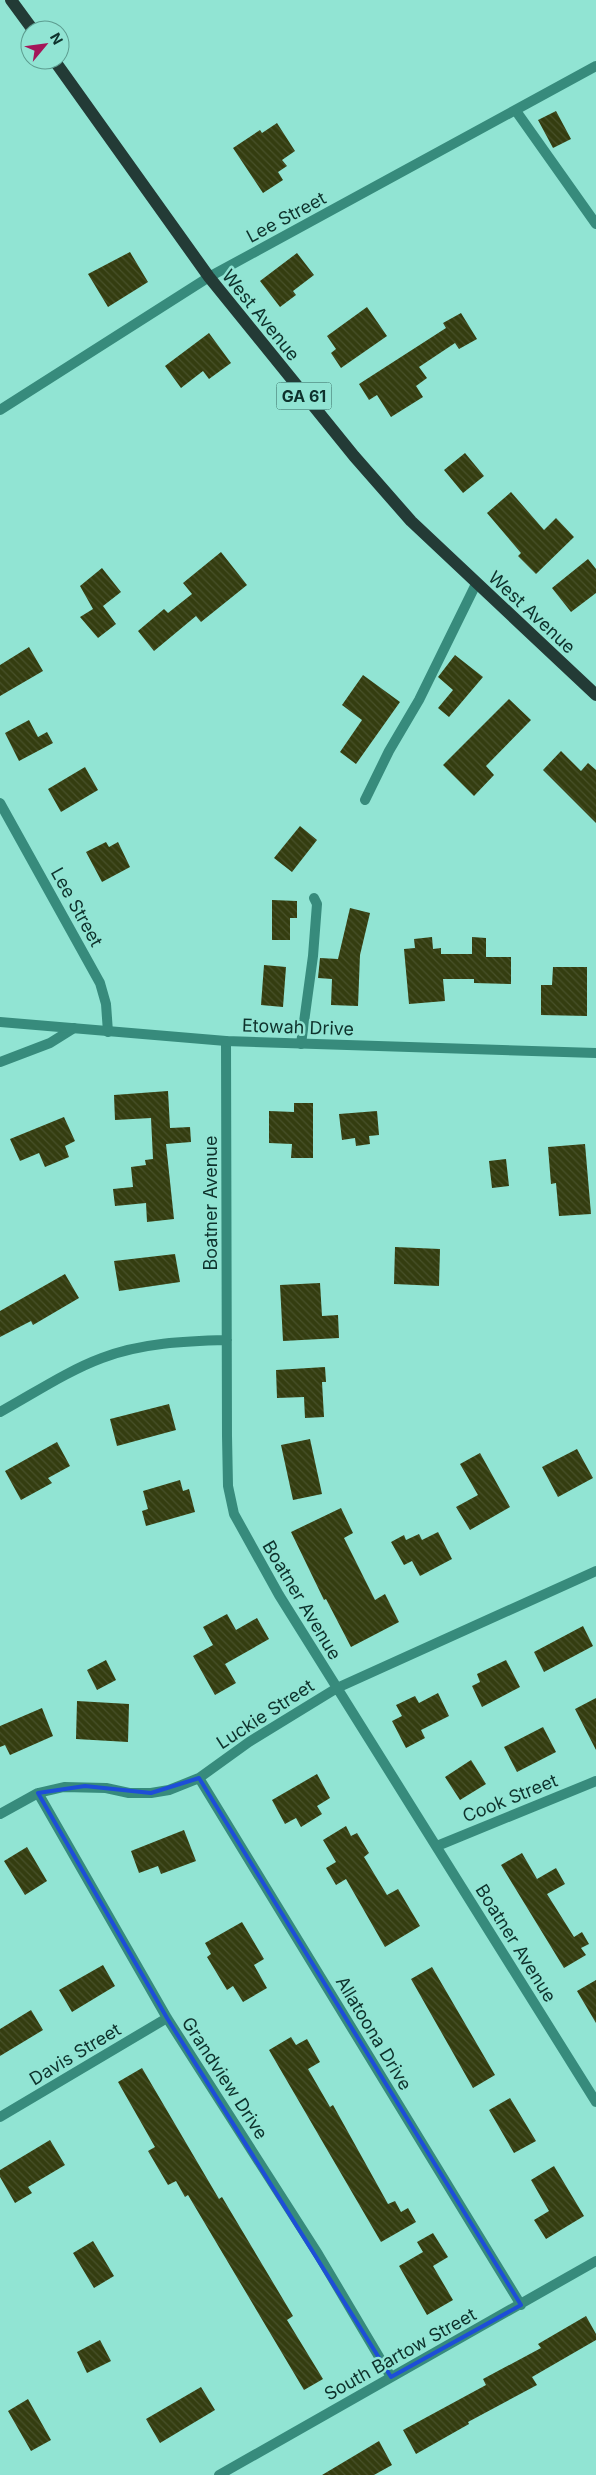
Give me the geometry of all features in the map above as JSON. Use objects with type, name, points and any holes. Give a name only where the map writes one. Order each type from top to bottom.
[{"type":"main road","points":[[12,0],[26,20]]},
{"type":"main road","name":"West Avenue","points":[[61,70],[208,277],[354,456],[411,521],[596,695]]},
{"type":"street","name":"Lee Street","points":[[0,410],[208,277],[596,66]]},
{"type":"street","points":[[516,111],[596,224]]},
{"type":"street","points":[[365,800],[389,751],[419,700],[476,584]]},
{"type":"street","name":"Lee Street","points":[[0,803],[100,983],[106,1004],[108,1032]]},
{"type":"street","points":[[301,1044],[313,956],[317,904],[314,898]]},
{"type":"street","name":"Etowah Drive","points":[[0,1022],[226,1041],[596,1053]]},
{"type":"street","points":[[0,1062],[50,1044],[74,1028]]},
{"type":"street","name":"Boatner Avenue","points":[[226,1041],[228,1486],[234,1514],[279,1595],[596,2102]]},
{"type":"street","points":[[0,1412],[89,1364],[112,1354],[176,1342],[227,1340]]},
{"type":"street","name":"Luckie Street","points":[[0,1814],[38,1793],[64,1787],[86,1786],[129,1793],[151,1793],[169,1790],[199,1778],[249,1742],[337,1688],[596,1571]]},
{"type":"street","name":"Allatoona Drive","points":[[199,1778],[521,2305]]},
{"type":"street","name":"Cook Street","points":[[437,1846],[596,1781]]},
{"type":"street","name":"Grandview Drive","points":[[38,1793],[167,2018],[318,2254],[391,2377]]},
{"type":"street","name":"Davis Street","points":[[0,2117],[167,2018]]},
{"type":"street","name":"South Bartow Street","points":[[219,2475],[596,2261]]},
{"type":"highlighted area","points":[[199,1778],[521,2305],[391,2377],[167,2018],[38,1793],[85,1786],[151,1793]]},
{"type":"building","points":[[556,111],[571,139],[553,148],[538,120]]},
{"type":"building","points":[[277,123],[295,151],[282,160],[287,166],[278,172],[283,180],[263,193],[233,148],[260,130],[262,133]]},
{"type":"building","points":[[130,252],[148,282],[108,307],[88,274]]},
{"type":"building","points":[[297,253],[314,275],[293,291],[296,295],[280,307],[260,281]]},
{"type":"building","points":[[367,307],[387,336],[341,368],[331,353],[336,349],[327,336]]},
{"type":"building","points":[[461,313],[477,339],[459,349],[455,343],[419,367],[427,378],[416,386],[423,397],[391,417],[377,395],[369,400],[359,384],[446,328],[443,323]]},
{"type":"building","points":[[209,333],[231,363],[209,379],[203,371],[181,388],[165,366]]},
{"type":"building","points":[[465,453],[484,476],[463,493],[444,470]]},
{"type":"building","points":[[511,492],[544,530],[556,518],[574,537],[536,574],[518,556],[521,553],[487,513]]},
{"type":"building","points":[[221,552],[247,585],[201,622],[196,616],[154,651],[138,631],[164,609],[168,613],[192,594],[183,583]]},
{"type":"building","points":[[588,559],[596,569],[596,593],[571,612],[552,588]]},
{"type":"building","points":[[102,568],[121,592],[103,606],[116,624],[98,638],[80,617],[93,609],[80,586]]},
{"type":"building","points":[[29,647],[43,671],[0,696],[0,665]]},
{"type":"building","points":[[455,655],[483,677],[449,717],[438,708],[453,690],[438,677]]},
{"type":"building","points":[[363,675],[400,702],[356,764],[340,752],[362,720],[342,705]]},
{"type":"building","points":[[509,699],[531,720],[486,766],[494,775],[474,796],[443,765]]},
{"type":"building","points":[[29,720],[38,737],[47,732],[53,743],[19,761],[5,733]]},
{"type":"building","points":[[561,751],[581,771],[588,763],[596,770],[596,823],[543,770]]},
{"type":"building","points":[[85,767],[98,790],[61,812],[48,789]]},
{"type":"building","points":[[300,826],[317,840],[292,872],[274,858]]},
{"type":"building","points":[[106,842],[109,847],[118,842],[130,867],[102,882],[86,852]]},
{"type":"building","points":[[272,900],[297,901],[297,918],[290,918],[290,940],[272,940]]},
{"type":"building","points":[[350,908],[370,913],[360,955],[358,1006],[331,1005],[332,979],[318,978],[320,958],[338,959]]},
{"type":"building","points":[[432,937],[433,949],[441,948],[441,954],[472,954],[472,937],[486,938],[486,957],[511,957],[511,984],[474,983],[474,979],[443,979],[445,1001],[409,1004],[404,949],[415,948],[414,939]]},
{"type":"building","points":[[264,965],[286,967],[283,1007],[261,1005]]},
{"type":"building","points":[[553,967],[587,967],[587,1016],[541,1015],[541,985],[552,985]]},
{"type":"building","points":[[168,1091],[170,1128],[190,1127],[191,1142],[166,1144],[174,1219],[147,1222],[146,1203],[115,1206],[113,1189],[133,1187],[131,1167],[146,1165],[145,1160],[153,1159],[151,1118],[115,1120],[114,1095]]},
{"type":"building","points":[[294,1103],[313,1103],[313,1158],[291,1158],[292,1144],[269,1143],[269,1111],[294,1112]]},
{"type":"building","points":[[377,1111],[379,1135],[369,1136],[370,1144],[356,1146],[355,1138],[342,1140],[339,1114]]},
{"type":"building","points":[[64,1117],[75,1141],[65,1146],[69,1157],[45,1167],[39,1153],[20,1161],[10,1139]]},
{"type":"building","points":[[585,1144],[591,1214],[559,1216],[556,1183],[551,1184],[548,1147]]},
{"type":"building","points":[[506,1159],[509,1186],[492,1188],[489,1161]]},
{"type":"building","points":[[395,1247],[440,1249],[439,1286],[394,1284]]},
{"type":"building","points":[[175,1254],[180,1282],[119,1291],[114,1261]]},
{"type":"building","points":[[65,1274],[79,1298],[33,1325],[31,1321],[0,1337],[0,1311]]},
{"type":"building","points":[[320,1283],[322,1316],[338,1315],[339,1338],[283,1341],[280,1285]]},
{"type":"building","points":[[325,1367],[326,1382],[322,1382],[324,1417],[305,1418],[304,1397],[277,1398],[276,1370]]},
{"type":"building","points":[[169,1404],[176,1430],[117,1446],[110,1419]]},
{"type":"building","points":[[310,1439],[322,1494],[293,1500],[281,1445]]},
{"type":"building","points":[[57,1442],[70,1466],[48,1478],[52,1483],[21,1500],[5,1471]]},
{"type":"building","points":[[577,1449],[593,1478],[558,1497],[542,1467]]},
{"type":"building","points":[[480,1453],[510,1507],[470,1530],[456,1507],[478,1495],[460,1464]]},
{"type":"building","points":[[180,1480],[183,1491],[189,1489],[195,1512],[146,1526],[142,1511],[148,1509],[143,1491]]},
{"type":"building","points":[[341,1508],[353,1533],[344,1538],[375,1600],[385,1594],[399,1622],[351,1647],[326,1599],[324,1600],[291,1532]]},
{"type":"building","points":[[438,1532],[452,1559],[420,1576],[412,1561],[404,1565],[391,1542],[404,1535],[406,1540],[419,1534],[422,1540]]},
{"type":"building","points":[[227,1614],[236,1630],[257,1618],[269,1639],[225,1664],[236,1683],[215,1695],[193,1656],[213,1645],[203,1627]]},
{"type":"building","points":[[583,1626],[593,1646],[544,1672],[534,1652]]},
{"type":"building","points":[[106,1660],[116,1680],[97,1690],[87,1670]]},
{"type":"building","points":[[506,1660],[520,1687],[482,1707],[472,1686],[480,1682],[477,1674]]},
{"type":"building","points":[[438,1693],[449,1716],[421,1730],[425,1738],[406,1748],[392,1721],[402,1716],[396,1705],[415,1696],[419,1703]]},
{"type":"building","points":[[596,1698],[596,1750],[575,1709]]},
{"type":"building","points":[[77,1701],[129,1704],[128,1742],[76,1739]]},
{"type":"building","points":[[42,1708],[53,1736],[10,1755],[5,1745],[0,1747],[0,1726]]},
{"type":"building","points":[[543,1727],[556,1752],[517,1772],[504,1747]]},
{"type":"building","points":[[471,1760],[486,1784],[460,1800],[445,1777]]},
{"type":"building","points":[[317,1774],[330,1798],[317,1806],[322,1814],[301,1827],[296,1818],[285,1824],[272,1800]]},
{"type":"building","points":[[346,1826],[351,1836],[357,1833],[369,1853],[364,1857],[387,1895],[398,1889],[420,1926],[385,1947],[346,1879],[336,1885],[326,1868],[336,1862],[323,1840]]},
{"type":"building","points":[[184,1830],[196,1861],[161,1874],[158,1866],[139,1873],[131,1851]]},
{"type":"building","points":[[27,1847],[47,1881],[25,1895],[4,1861]]},
{"type":"building","points":[[522,1853],[537,1879],[556,1868],[565,1884],[547,1894],[574,1937],[582,1932],[589,1944],[581,1948],[586,1955],[564,1968],[501,1865]]},
{"type":"building","points":[[242,1922],[264,1959],[254,1965],[267,1988],[243,2002],[233,1986],[227,1990],[207,1957],[211,1954],[205,1943]]},
{"type":"building","points":[[103,1965],[115,1986],[72,2012],[59,1990]]},
{"type":"building","points":[[432,1967],[495,2075],[473,2088],[411,1979]]},
{"type":"building","points":[[596,1980],[596,2023],[577,1991]]},
{"type":"building","points":[[31,2010],[43,2030],[0,2056],[0,2029]]},
{"type":"building","points":[[291,2037],[296,2045],[307,2039],[320,2062],[308,2069],[330,2107],[333,2105],[388,2204],[395,2201],[401,2212],[408,2208],[416,2222],[381,2242],[269,2050]]},
{"type":"building","points":[[142,2068],[219,2199],[222,2197],[293,2316],[287,2320],[323,2379],[304,2390],[188,2195],[185,2197],[176,2181],[168,2185],[148,2151],[155,2147],[118,2082]]},
{"type":"building","points":[[510,2098],[536,2141],[514,2153],[489,2110]]},
{"type":"building","points":[[50,2140],[65,2165],[28,2187],[32,2193],[15,2203],[0,2177],[0,2170]]},
{"type":"building","points":[[554,2166],[584,2216],[546,2239],[534,2220],[549,2211],[531,2180]]},
{"type":"building","points":[[433,2233],[448,2257],[433,2266],[453,2300],[427,2315],[399,2266],[423,2252],[417,2242]]},
{"type":"building","points":[[93,2241],[114,2276],[94,2288],[73,2253]]},
{"type":"building","points":[[586,2316],[596,2334],[596,2340],[532,2377],[537,2385],[468,2422],[469,2424],[416,2454],[403,2430],[486,2385],[483,2379],[541,2348],[538,2344]]},
{"type":"building","points":[[100,2340],[111,2361],[87,2373],[77,2352]]},
{"type":"building","points":[[201,2387],[215,2410],[160,2443],[146,2419]]},
{"type":"building","points":[[28,2399],[51,2440],[31,2451],[8,2411]]},
{"type":"building","points":[[379,2441],[392,2465],[374,2475],[322,2475]]}]
